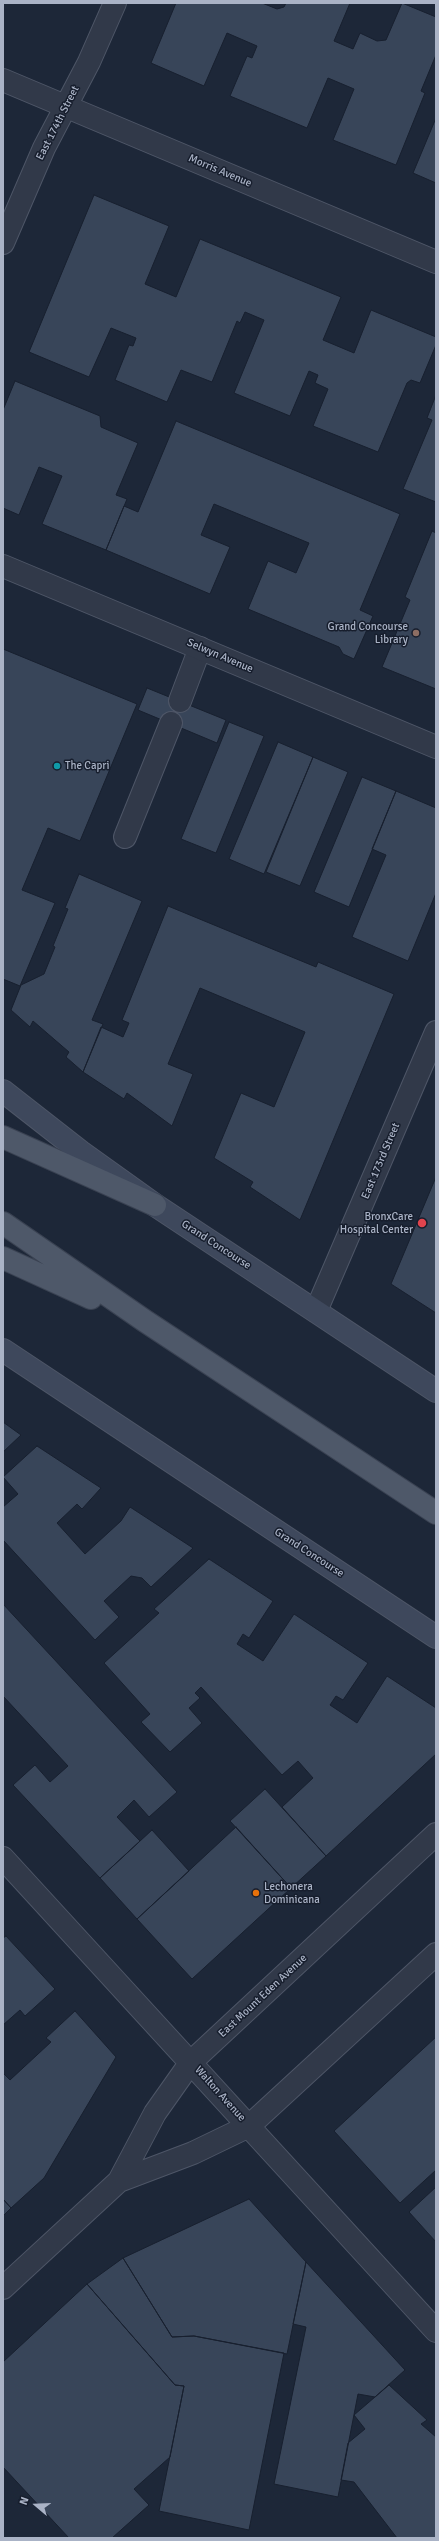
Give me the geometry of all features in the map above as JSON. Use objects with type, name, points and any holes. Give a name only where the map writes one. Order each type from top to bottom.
[{"type":"main road","points":[[3,1137],[155,1205]]},
{"type":"main road","points":[[3,1223],[145,1321],[436,1513]]},
{"type":"main road","points":[[3,1258],[145,1321]]},
{"type":"street","name":"East 174th Street","points":[[3,243],[36,166],[89,62],[115,3]]},
{"type":"street","name":"Morris Avenue","points":[[5,81],[436,262]]},
{"type":"street","name":"Selwyn Avenue","points":[[3,566],[436,747]]},
{"type":"street","points":[[180,701],[200,648]]},
{"type":"street","points":[[125,837],[171,723]]},
{"type":"street","name":"East 173rd Street","points":[[316,1311],[436,1032]]},
{"type":"street","name":"Grand Concourse","points":[[3,1091],[81,1152],[155,1205],[436,1391]]},
{"type":"street","name":"Grand Concourse","points":[[3,1350],[436,1637]]},
{"type":"street","name":"East Mount Eden Avenue","points":[[3,2288],[119,2181],[155,2113],[191,2062],[436,1834]]},
{"type":"street","name":"Walton Avenue","points":[[3,1858],[436,2331]]},
{"type":"street","name":"East Mount Eden Avenue","points":[[119,2181],[193,2153],[249,2126],[436,1954]]},
{"type":"building","points":[[176,3],[262,3],[277,9],[284,7],[286,3],[350,3],[334,41],[353,49],[360,33],[377,41],[386,40],[402,3],[436,17],[436,55],[421,91],[425,93],[396,165],[333,140],[354,89],[328,78],[307,128],[230,96],[247,56],[252,58],[257,46],[227,33],[204,86],[151,63]]},
{"type":"building","points":[[436,118],[436,183],[413,173]]},
{"type":"building","points":[[94,195],[169,226],[145,284],[176,297],[200,239],[341,297],[323,340],[354,353],[371,310],[436,337],[436,345],[420,383],[411,380],[407,383],[378,452],[313,426],[328,389],[315,383],[318,375],[309,371],[290,416],[234,393],[264,320],[245,312],[240,323],[237,321],[212,382],[181,370],[167,402],[115,380],[129,345],[133,346],[136,338],[111,328],[89,377],[29,352]]},
{"type":"building","points":[[15,381],[100,416],[101,427],[138,443],[116,495],[127,499],[106,550],[42,524],[62,476],[39,467],[19,515],[3,508],[3,410]]},
{"type":"building","points":[[436,395],[436,502],[403,489],[432,420],[427,418]]},
{"type":"building","points":[[176,421],[400,514],[360,610],[373,616],[354,659],[343,654],[339,647],[248,609],[268,561],[296,573],[309,543],[214,504],[201,535],[230,547],[210,594],[106,550],[124,506],[138,512]]},
{"type":"building","name":"Grand Concourse Library","points":[[432,531],[436,533],[436,689],[382,667],[410,600],[405,597]]},
{"type":"building","name":"The Capri","points":[[3,649],[137,704],[80,841],[48,828],[22,890],[55,903],[20,986],[3,979]]},
{"type":"building","points":[[147,688],[226,720],[217,743],[138,710]]},
{"type":"building","points":[[229,722],[264,736],[216,853],[181,839]]},
{"type":"building","points":[[278,742],[313,757],[264,874],[229,859]]},
{"type":"building","points":[[313,757],[348,772],[300,886],[266,872]]},
{"type":"building","points":[[362,777],[396,791],[349,907],[314,892]]},
{"type":"building","points":[[396,791],[436,808],[436,893],[408,961],[352,937],[386,855],[372,849]]},
{"type":"building","points":[[79,874],[142,901],[92,1020],[103,1024],[83,1072],[66,1057],[69,1052],[33,1021],[30,1027],[11,1010],[21,985],[44,974],[55,947],[53,946],[68,909],[65,908]]},
{"type":"building","points":[[168,906],[316,967],[318,962],[394,994],[300,1220],[250,1187],[253,1182],[214,1158],[241,1093],[274,1107],[305,1032],[200,988],[168,1064],[193,1074],[172,1126],[127,1093],[124,1099],[83,1072],[101,1027],[123,1037],[129,1023],[122,1020]]},
{"type":"building","name":"BronxCare Hospital Center","points":[[436,1177],[436,1313],[391,1284]]},
{"type":"building","points":[[3,1422],[21,1435],[3,1452]]},
{"type":"building","points":[[37,1446],[101,1488],[82,1509],[77,1504],[57,1523],[85,1554],[121,1521],[130,1507],[193,1548],[151,1587],[142,1578],[131,1576],[104,1601],[119,1617],[95,1640],[3,1540],[3,1507],[18,1494],[3,1477]]},
{"type":"building","points":[[209,1559],[273,1601],[249,1638],[243,1634],[237,1644],[263,1661],[294,1614],[368,1663],[343,1700],[336,1696],[330,1705],[357,1723],[387,1676],[436,1708],[436,1754],[326,1856],[282,1807],[313,1778],[298,1761],[282,1775],[201,1687],[195,1693],[200,1698],[189,1708],[202,1723],[170,1752],[141,1722],[150,1714],[104,1663],[159,1613],[154,1609]]},
{"type":"building","points":[[3,1604],[177,1792],[149,1817],[134,1800],[117,1817],[140,1841],[100,1878],[13,1785],[35,1765],[50,1782],[68,1766],[3,1696]]},
{"type":"building","points":[[265,1789],[326,1856],[291,1888],[230,1821]]},
{"type":"building","points":[[236,1827],[291,1888],[192,1979],[137,1919]]},
{"type":"building","points":[[152,1830],[189,1871],[137,1919],[100,1878]]},
{"type":"building","points":[[6,1936],[55,1989],[25,2016],[20,2010],[3,2025],[3,1938]]},
{"type":"building","points":[[75,2011],[116,2057],[44,2178],[11,2208],[3,2199],[3,2073],[10,2080],[51,2042],[46,2038]]},
{"type":"building","points":[[436,2037],[436,2170],[400,2203],[334,2131]]},
{"type":"building","points":[[436,2187],[436,2242],[409,2212]]},
{"type":"building","points":[[3,2199],[11,2208],[3,2216]]},
{"type":"building","points":[[249,2199],[306,2262],[287,2354],[194,2336],[172,2337],[123,2258]]},
{"type":"building","points":[[123,2258],[172,2337],[194,2336],[284,2353],[249,2530],[159,2511],[184,2386],[175,2385],[87,2284]]},
{"type":"building","points":[[306,2262],[405,2370],[375,2397],[358,2394],[338,2497],[274,2484],[306,2327],[293,2324]]},
{"type":"building","points":[[87,2284],[175,2385],[184,2386],[170,2457],[134,2489],[149,2505],[112,2538],[69,2538],[3,2467],[3,2362]]},
{"type":"building","points":[[389,2385],[427,2420],[421,2424],[436,2437],[436,2538],[397,2538],[354,2482],[341,2480],[348,2443],[365,2429],[354,2415]]},
{"type":"place","name":"Grand Concourse Library","points":[[416,633]]},
{"type":"place","name":"The Capri","points":[[57,766]]},
{"type":"place","name":"BronxCare Hospital Center","points":[[422,1223]]},
{"type":"place","name":"Lechonera Dominicana","points":[[256,1893]]}]
